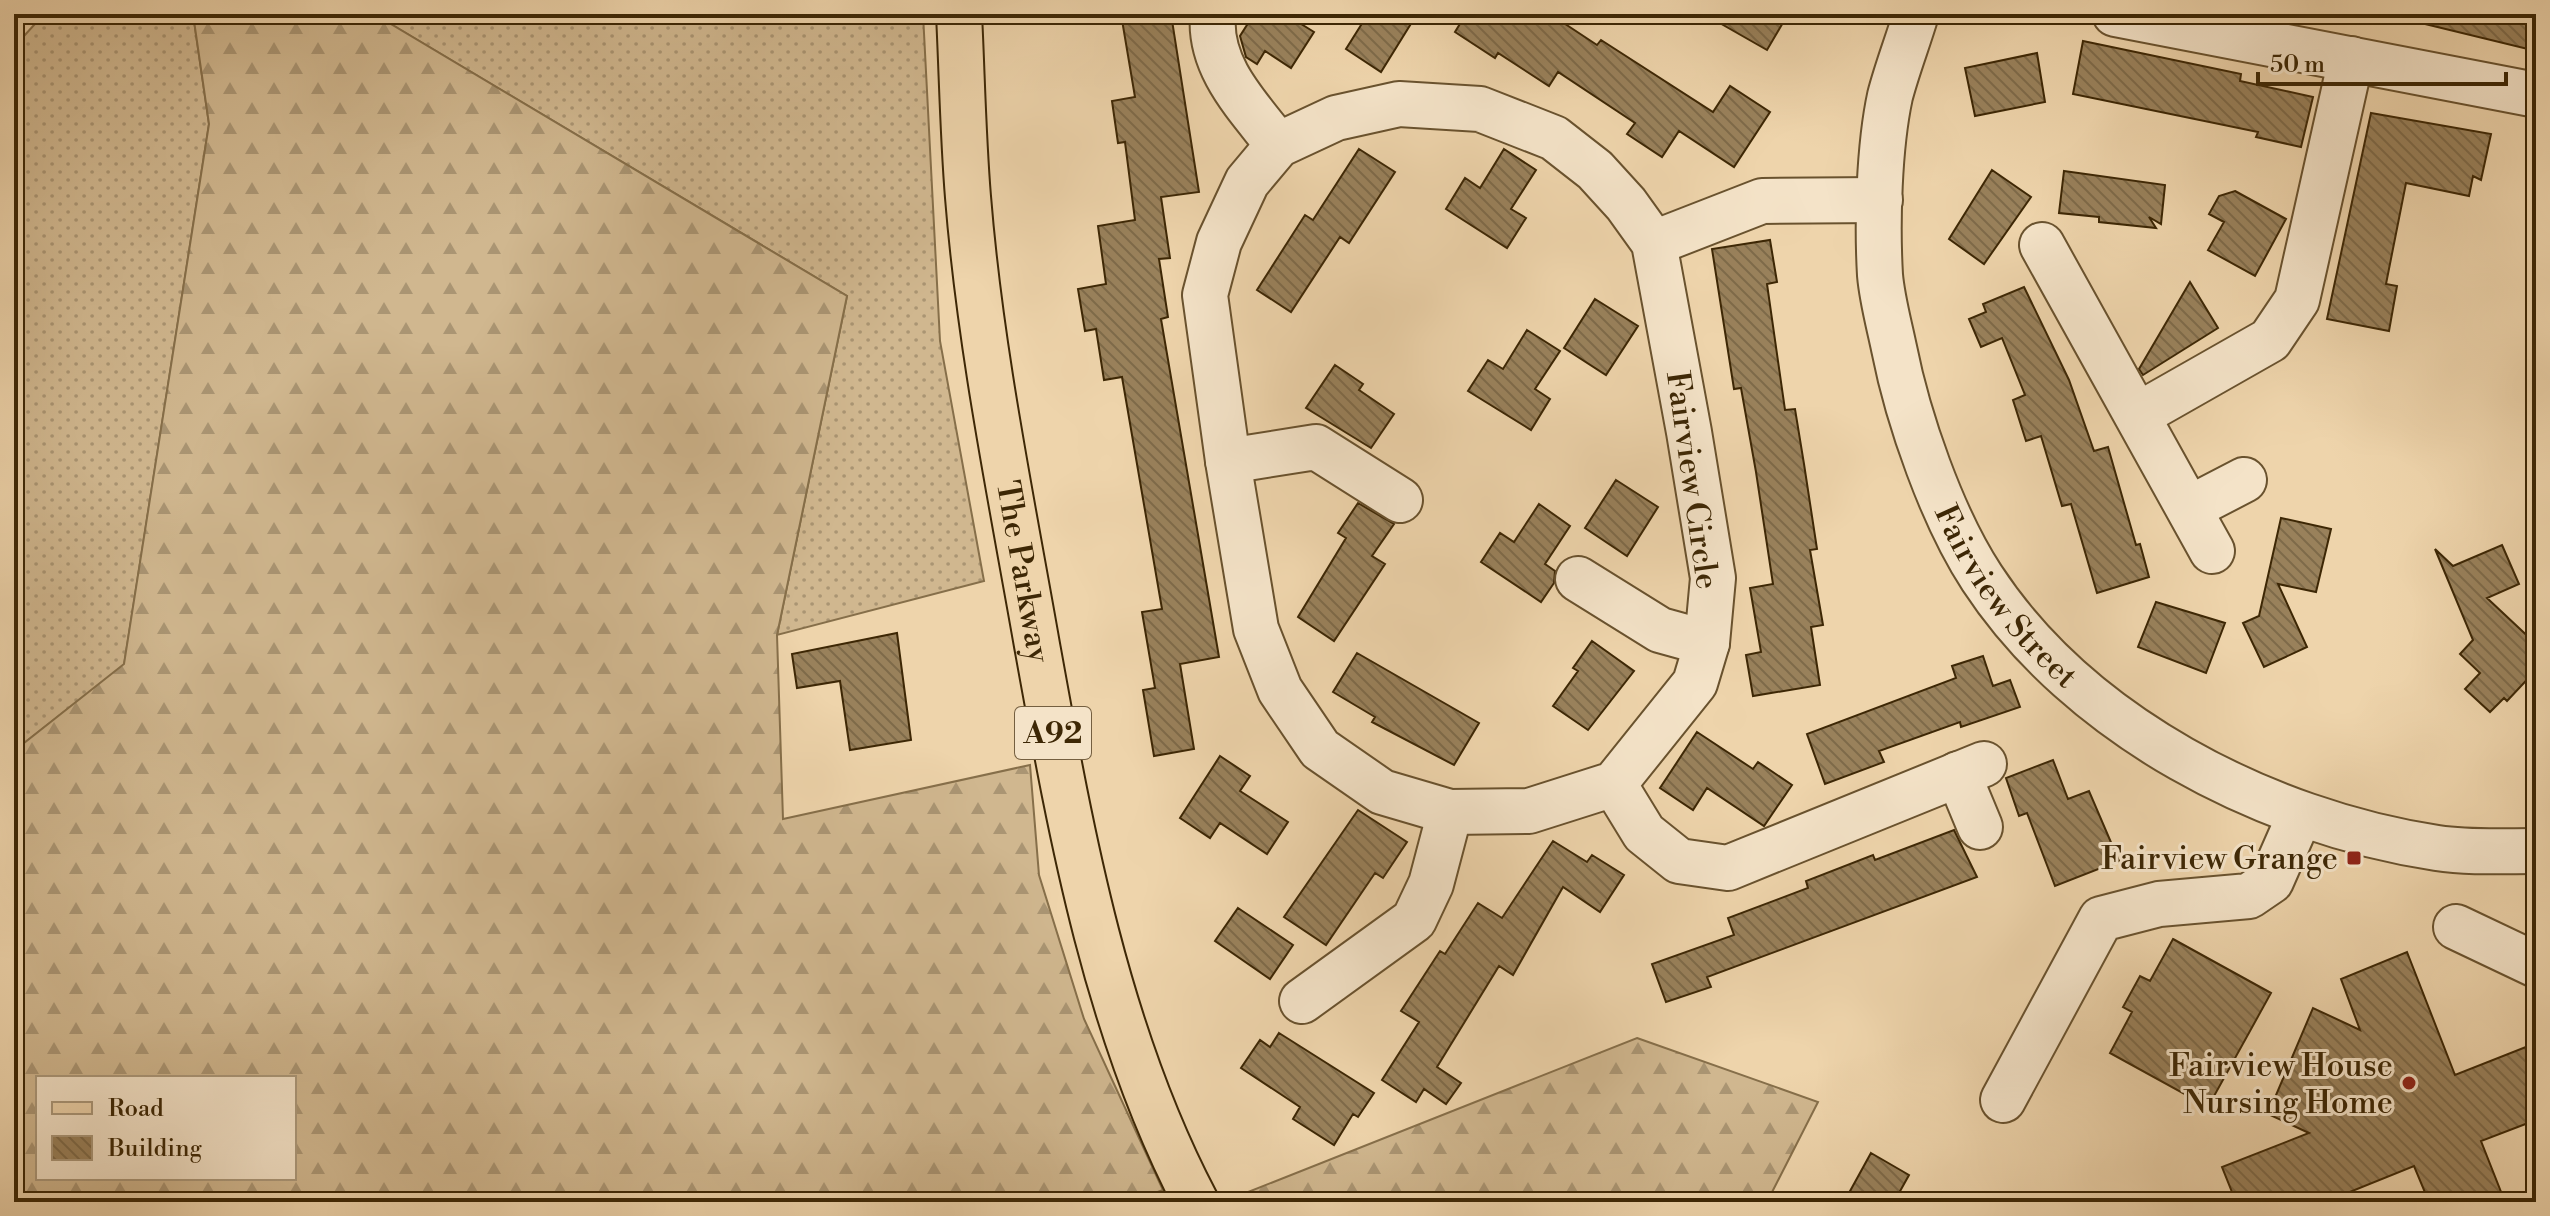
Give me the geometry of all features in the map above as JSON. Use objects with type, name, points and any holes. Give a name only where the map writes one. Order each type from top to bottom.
[{"type":"main road","name":"The Parkway","points":[[959,14],[972,231],[1001,443],[1058,762],[1078,861],[1111,982],[1145,1085],[1196,1202]]},
{"type":"street","points":[[1213,14],[1211,36],[1220,65],[1278,145]]},
{"type":"street","name":"Fairview Street","points":[[1916,14],[1890,98],[1880,200],[1880,277],[1905,402],[1951,515],[1982,577],[2026,632],[2080,687],[2136,730],[2228,784],[2300,815],[2439,848],[2536,851]]},
{"type":"street","points":[[2141,17],[2536,95]]},
{"type":"street","points":[[2138,415],[2270,340],[2297,300],[2351,59]]},
{"type":"street","name":"Fairview Circle","points":[[1399,104],[1480,109],[1554,138],[1565,146],[1595,170],[1654,243],[1713,578],[1707,643],[1695,683],[1614,784],[1529,811],[1450,812],[1382,792],[1320,749],[1280,690],[1256,629],[1205,295],[1219,242],[1247,182],[1278,145],[1336,118],[1399,104]]},
{"type":"street","points":[[1654,243],[1762,201],[1880,200]]},
{"type":"street","points":[[2042,245],[2212,551]]},
{"type":"street","points":[[1228,461],[1316,447],[1400,500]]},
{"type":"street","points":[[2190,508],[2244,480]]},
{"type":"street","points":[[1578,579],[1660,630],[1707,643]]},
{"type":"street","points":[[1614,784],[1644,833],[1679,861],[1728,868],[1971,769],[1980,827]]},
{"type":"street","points":[[1302,1001],[1414,920],[1431,884],[1450,812]]},
{"type":"street","points":[[2003,1100],[2101,919],[2159,904],[2249,896],[2271,881],[2300,815]]},
{"type":"street","points":[[2456,927],[2536,965]]},
{"type":"green space","points":[[44,14],[193,14],[209,124],[124,665],[14,751],[14,47]]},
{"type":"green space","points":[[193,14],[374,14],[847,296],[777,635],[783,819],[1030,765],[1039,875],[1084,1019],[1163,1190],[1131,1202],[14,1202],[14,751],[124,664],[209,124]]},
{"type":"green space","points":[[374,14],[923,14],[940,341],[984,581],[777,635],[847,296]]},
{"type":"green space","points":[[1637,1038],[1818,1102],[1767,1202],[1248,1202],[1243,1194]]},
{"type":"building","points":[[1121,14],[1171,14],[1199,192],[1161,197],[1170,258],[1159,259],[1168,317],[1161,319],[1219,657],[1180,664],[1194,749],[1154,756],[1143,690],[1155,688],[1142,612],[1162,609],[1122,377],[1104,380],[1096,329],[1085,331],[1078,289],[1106,284],[1098,226],[1135,220],[1125,142],[1118,143],[1112,101],[1135,97]]},
{"type":"building","points":[[1254,14],[1285,14],[1314,32],[1291,68],[1265,51],[1257,64],[1246,57],[1240,36]]},
{"type":"building","points":[[1368,14],[1417,14],[1381,72],[1346,49]]},
{"type":"building","points":[[1466,14],[1550,14],[1597,45],[1601,40],[1713,112],[1730,86],[1770,112],[1734,167],[1679,131],[1662,157],[1627,134],[1635,123],[1558,72],[1549,86],[1498,53],[1495,58],[1455,32]]},
{"type":"building","points":[[1704,14],[1788,14],[1767,50]]},
{"type":"building","points":[[2427,14],[2536,14],[2536,51],[2425,24]]},
{"type":"building","points":[[2083,41],[2241,74],[2240,81],[2313,97],[2301,147],[2256,137],[2258,132],[2073,94]]},
{"type":"building","points":[[2037,53],[2045,102],[1975,116],[1965,68]]},
{"type":"building","points":[[2371,113],[2491,134],[2481,180],[2473,176],[2469,196],[2406,183],[2386,284],[2397,286],[2389,331],[2327,319]]},
{"type":"building","points":[[1359,149],[1395,172],[1349,243],[1340,237],[1291,312],[1257,290],[1305,215],[1313,220]]},
{"type":"building","points":[[1504,149],[1536,170],[1511,209],[1526,218],[1507,248],[1446,209],[1465,178],[1480,188]]},
{"type":"building","points":[[1992,170],[2031,197],[1984,264],[1949,239]]},
{"type":"building","points":[[2064,171],[2165,185],[2161,224],[2149,217],[2156,228],[2099,222],[2099,217],[2059,213]]},
{"type":"building","points":[[2235,191],[2286,219],[2255,276],[2208,250],[2224,222],[2209,214],[2219,196]]},
{"type":"building","points":[[1770,240],[1777,282],[1767,284],[1785,410],[1795,409],[1817,549],[1810,550],[1823,625],[1811,627],[1820,685],[1753,696],[1746,655],[1761,652],[1750,588],[1773,584],[1741,388],[1734,389],[1712,249]]},
{"type":"building","points":[[2190,282],[2218,328],[2143,375],[2139,369]]},
{"type":"building","points":[[2024,287],[2069,380],[2094,451],[2108,447],[2136,545],[2140,544],[2149,577],[2097,593],[2071,504],[2062,506],[2041,436],[2026,441],[2013,400],[2025,395],[2002,338],[1981,347],[1969,319],[1986,312],[1983,304]]},
{"type":"building","points":[[1595,299],[1638,326],[1606,375],[1564,348]]},
{"type":"building","points":[[1527,330],[1560,351],[1535,389],[1550,399],[1531,430],[1468,391],[1488,360],[1503,369]]},
{"type":"building","points":[[1335,365],[1363,384],[1359,390],[1394,414],[1371,448],[1306,408]]},
{"type":"building","points":[[1616,480],[1658,507],[1627,556],[1585,528]]},
{"type":"building","points":[[1358,503],[1394,524],[1372,556],[1385,564],[1334,641],[1298,617],[1346,538],[1338,533]]},
{"type":"building","points":[[1539,504],[1570,526],[1545,564],[1555,571],[1554,583],[1541,602],[1481,562],[1500,533],[1514,542]]},
{"type":"building","points":[[2281,518],[2331,529],[2316,592],[2278,584],[2307,647],[2264,667],[2243,623],[2259,616]]},
{"type":"building","points":[[2502,545],[2519,584],[2487,598],[2536,644],[2536,670],[2507,701],[2504,698],[2490,712],[2465,689],[2480,673],[2460,654],[2473,640],[2435,549],[2453,566]]},
{"type":"building","points":[[2156,602],[2225,623],[2206,673],[2138,647]]},
{"type":"building","points":[[897,633],[911,740],[850,750],[840,681],[797,688],[792,654]]},
{"type":"building","points":[[1592,641],[1634,671],[1588,730],[1553,706],[1578,671],[1573,668]]},
{"type":"building","points":[[1357,653],[1479,723],[1454,765],[1372,722],[1375,717],[1333,692]]},
{"type":"building","points":[[1983,656],[1993,686],[2010,680],[2020,707],[1961,727],[1960,722],[1879,751],[1884,762],[1825,784],[1807,734],[1956,678],[1952,666]]},
{"type":"building","points":[[1697,732],[1753,769],[1758,762],[1792,785],[1764,826],[1707,788],[1693,810],[1660,788]]},
{"type":"building","points":[[1220,756],[1250,776],[1240,791],[1288,822],[1267,854],[1220,823],[1210,838],[1180,818]]},
{"type":"building","points":[[2053,760],[2068,799],[2089,791],[2119,861],[2055,886],[2027,813],[2019,816],[2006,778]]},
{"type":"building","points":[[1358,810],[1407,842],[1383,878],[1375,873],[1326,945],[1284,917]]},
{"type":"building","points":[[1954,830],[1977,877],[1707,977],[1711,987],[1666,1002],[1652,964],[1734,935],[1728,918],[1808,888],[1806,881],[1873,855],[1875,860]]},
{"type":"building","points":[[1553,841],[1587,862],[1592,855],[1624,875],[1600,912],[1563,887],[1513,975],[1499,966],[1437,1067],[1461,1083],[1446,1104],[1424,1089],[1416,1102],[1382,1080],[1419,1022],[1401,1011],[1440,951],[1445,954],[1478,903],[1502,918]]},
{"type":"building","points":[[1238,908],[1293,945],[1270,979],[1215,941]]},
{"type":"building","points":[[2173,939],[2271,993],[2208,1107],[2110,1053],[2132,1012],[2123,1007],[2140,976],[2150,981]]},
{"type":"building","name":"Fairview House Nursing Home","points":[[2407,952],[2455,1075],[2536,1043],[2536,1120],[2481,1141],[2505,1202],[2429,1202],[2414,1166],[2325,1202],[2236,1202],[2222,1167],[2309,1133],[2268,1114],[2313,1008],[2360,1030],[2341,979]]},
{"type":"building","points":[[1279,1033],[1374,1093],[1358,1117],[1353,1114],[1334,1145],[1293,1119],[1300,1107],[1241,1068],[1260,1040],[1270,1047]]},
{"type":"building","points":[[1871,1153],[1909,1175],[1894,1202],[1844,1202]]},
{"type":"place","name":"Fairview Grange","points":[[2354,858]]},
{"type":"place","name":"Fairview House Nursing Home","points":[[2409,1083]]}]
